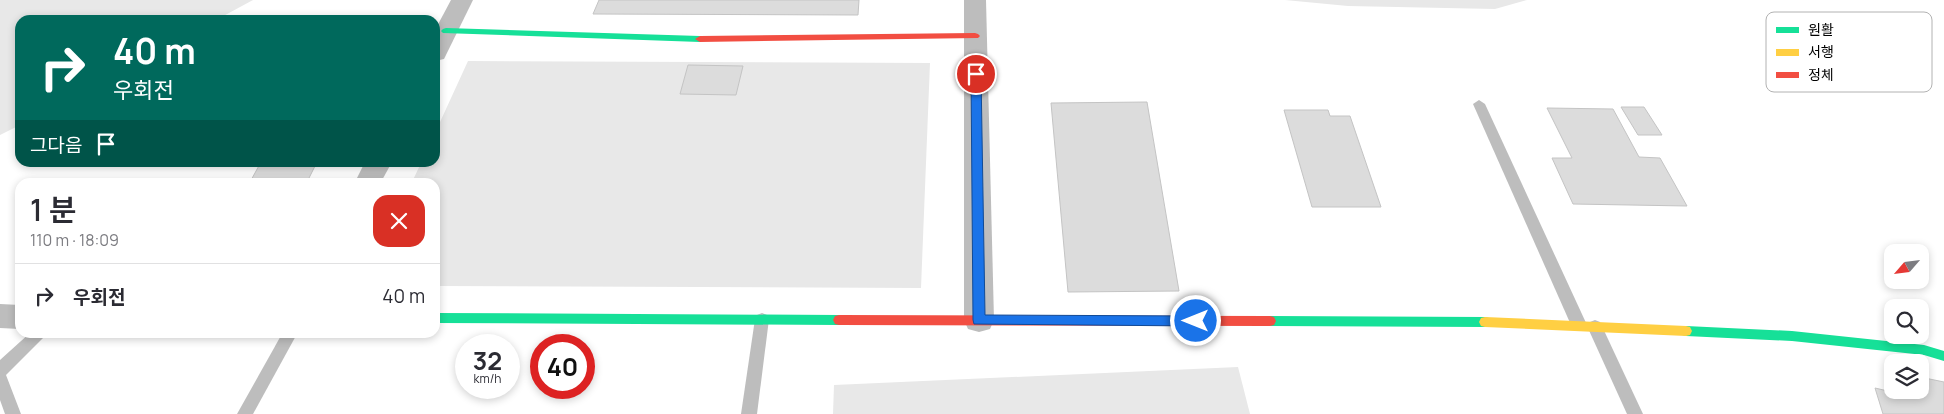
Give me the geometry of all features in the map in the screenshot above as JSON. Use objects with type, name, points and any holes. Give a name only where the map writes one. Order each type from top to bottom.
[{"type":"street","points":[[440,43],[462,0]]},
{"type":"street","points":[[975,0],[979,320]]},
{"type":"street","points":[[446,31],[678,39],[975,36]]},
{"type":"street","points":[[370,178],[376,167]]},
{"type":"street","points":[[0,316],[15,316]]},
{"type":"street","points":[[440,318],[1512,322],[1792,336],[1924,350],[1944,356]]},
{"type":"lane","points":[[1479,104],[1579,325]]},
{"type":"lane","points":[[749,414],[762,319]]},
{"type":"lane","points":[[1596,326],[1635,414]]},
{"type":"lane","points":[[0,370],[35,338]]},
{"type":"lane","points":[[245,414],[287,338]]},
{"type":"lane","points":[[0,379],[13,414]]},
{"type":"shaded area","points":[[0,0],[253,0],[225,15],[15,15],[15,128],[0,135]]},
{"type":"shaded area","points":[[1285,0],[1527,0],[1495,9],[1348,6]]},
{"type":"shaded area","points":[[468,61],[930,63],[921,288],[440,286],[440,178],[414,178],[419,167],[440,167],[440,122]]},
{"type":"shaded area","points":[[1238,367],[1250,414],[833,414],[834,385]]},
{"type":"building","points":[[599,0],[859,0],[858,15],[593,14]]},
{"type":"building","points":[[688,65],[743,66],[736,95],[680,94]]},
{"type":"building","points":[[1147,102],[1179,291],[1068,292],[1051,103]]},
{"type":"building","points":[[1621,107],[1644,107],[1662,135],[1638,135]]},
{"type":"building","points":[[1547,108],[1613,109],[1639,157],[1660,158],[1687,206],[1573,204],[1552,158],[1572,158]]},
{"type":"building","points":[[1284,110],[1328,110],[1330,116],[1350,116],[1381,207],[1312,207]]},
{"type":"building","points":[[258,167],[314,167],[309,178],[252,178]]},
{"type":"building","points":[[1929,379],[1944,382],[1944,414],[1883,414],[1875,388],[1884,390],[1884,399],[1929,399]]},
{"type":"traffic: fast","points":[[446,31],[700,39]]},
{"type":"traffic: fast","points":[[440,318],[839,320]]},
{"type":"traffic: fast","points":[[1270,321],[1485,322]]},
{"type":"traffic: fast","points":[[1686,331],[1792,336],[1924,350],[1944,356]]},
{"type":"traffic: slow","points":[[1485,322],[1686,331]]},
{"type":"traffic: jam","points":[[700,39],[975,36]]},
{"type":"traffic: jam","points":[[839,320],[1270,321]]},
{"type":"route","points":[[976,74],[979,320],[1196,321]]}]
